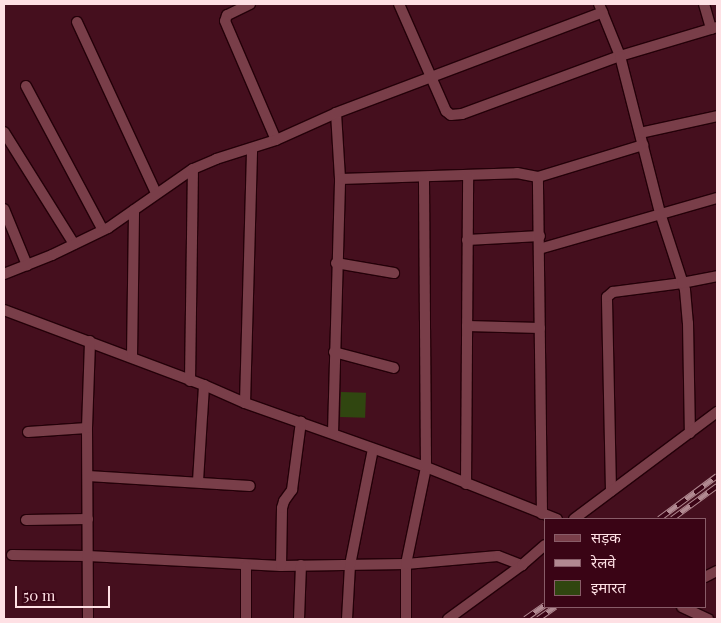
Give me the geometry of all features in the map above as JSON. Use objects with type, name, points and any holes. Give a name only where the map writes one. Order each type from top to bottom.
[{"type":"street","points":[[250,4],[227,15],[225,21],[276,140]]},
{"type":"street","points":[[399,4],[446,111],[450,115],[456,115],[620,56],[714,28],[704,4]]},
{"type":"street","points":[[4,274],[103,230],[193,169],[276,140],[336,114],[432,78],[601,8],[620,56],[660,213],[682,283],[688,314],[690,433]]},
{"type":"street","points":[[77,22],[156,193]]},
{"type":"street","points":[[26,86],[103,230]]},
{"type":"street","points":[[333,432],[336,262],[340,180],[336,114]]},
{"type":"street","points":[[640,133],[717,116]]},
{"type":"street","points":[[4,132],[74,244]]},
{"type":"street","points":[[340,180],[424,178],[517,172],[538,177],[643,145]]},
{"type":"street","points":[[245,403],[252,148]]},
{"type":"street","points":[[190,380],[193,169]]},
{"type":"street","points":[[466,484],[468,176]]},
{"type":"street","points":[[538,177],[542,514]]},
{"type":"street","points":[[406,619],[406,564],[426,468],[424,178]]},
{"type":"street","points":[[539,248],[717,198]]},
{"type":"street","points":[[4,209],[27,264]]},
{"type":"street","points":[[132,357],[134,210]]},
{"type":"street","points":[[467,240],[540,236]]},
{"type":"street","points":[[336,262],[394,273]]},
{"type":"street","points":[[611,491],[607,297],[614,292],[682,283],[717,276]]},
{"type":"street","points":[[4,310],[132,357],[245,403],[333,432],[554,518]]},
{"type":"street","points":[[467,326],[540,328]]},
{"type":"street","points":[[88,619],[87,428],[90,341]]},
{"type":"street","points":[[334,352],[394,368]]},
{"type":"street","points":[[198,481],[204,385]]},
{"type":"street","points":[[575,518],[717,412]]},
{"type":"street","points":[[281,566],[282,508],[284,500],[292,490],[301,422]]},
{"type":"street","points":[[28,432],[87,428]]},
{"type":"street","points":[[347,619],[350,565],[373,449]]},
{"type":"street","points":[[88,476],[198,481],[250,486]]},
{"type":"street","points":[[26,520],[88,519]]},
{"type":"street","points":[[448,619],[522,565],[544,546]]},
{"type":"street","points":[[12,555],[88,556],[246,566],[406,564],[498,556],[522,565]]},
{"type":"street","points":[[299,619],[301,565]]},
{"type":"street","points":[[246,566],[246,619]]},
{"type":"street","points":[[684,608],[708,619]]},
{"type":"building","points":[[341,392],[366,393],[365,418],[340,417]]},
{"type":"railway","points":[[660,518],[717,476]]},
{"type":"railway","points":[[673,518],[717,486]]},
{"type":"railway","points":[[525,619],[544,606]]},
{"type":"railway","points":[[538,619],[554,608]]}]
